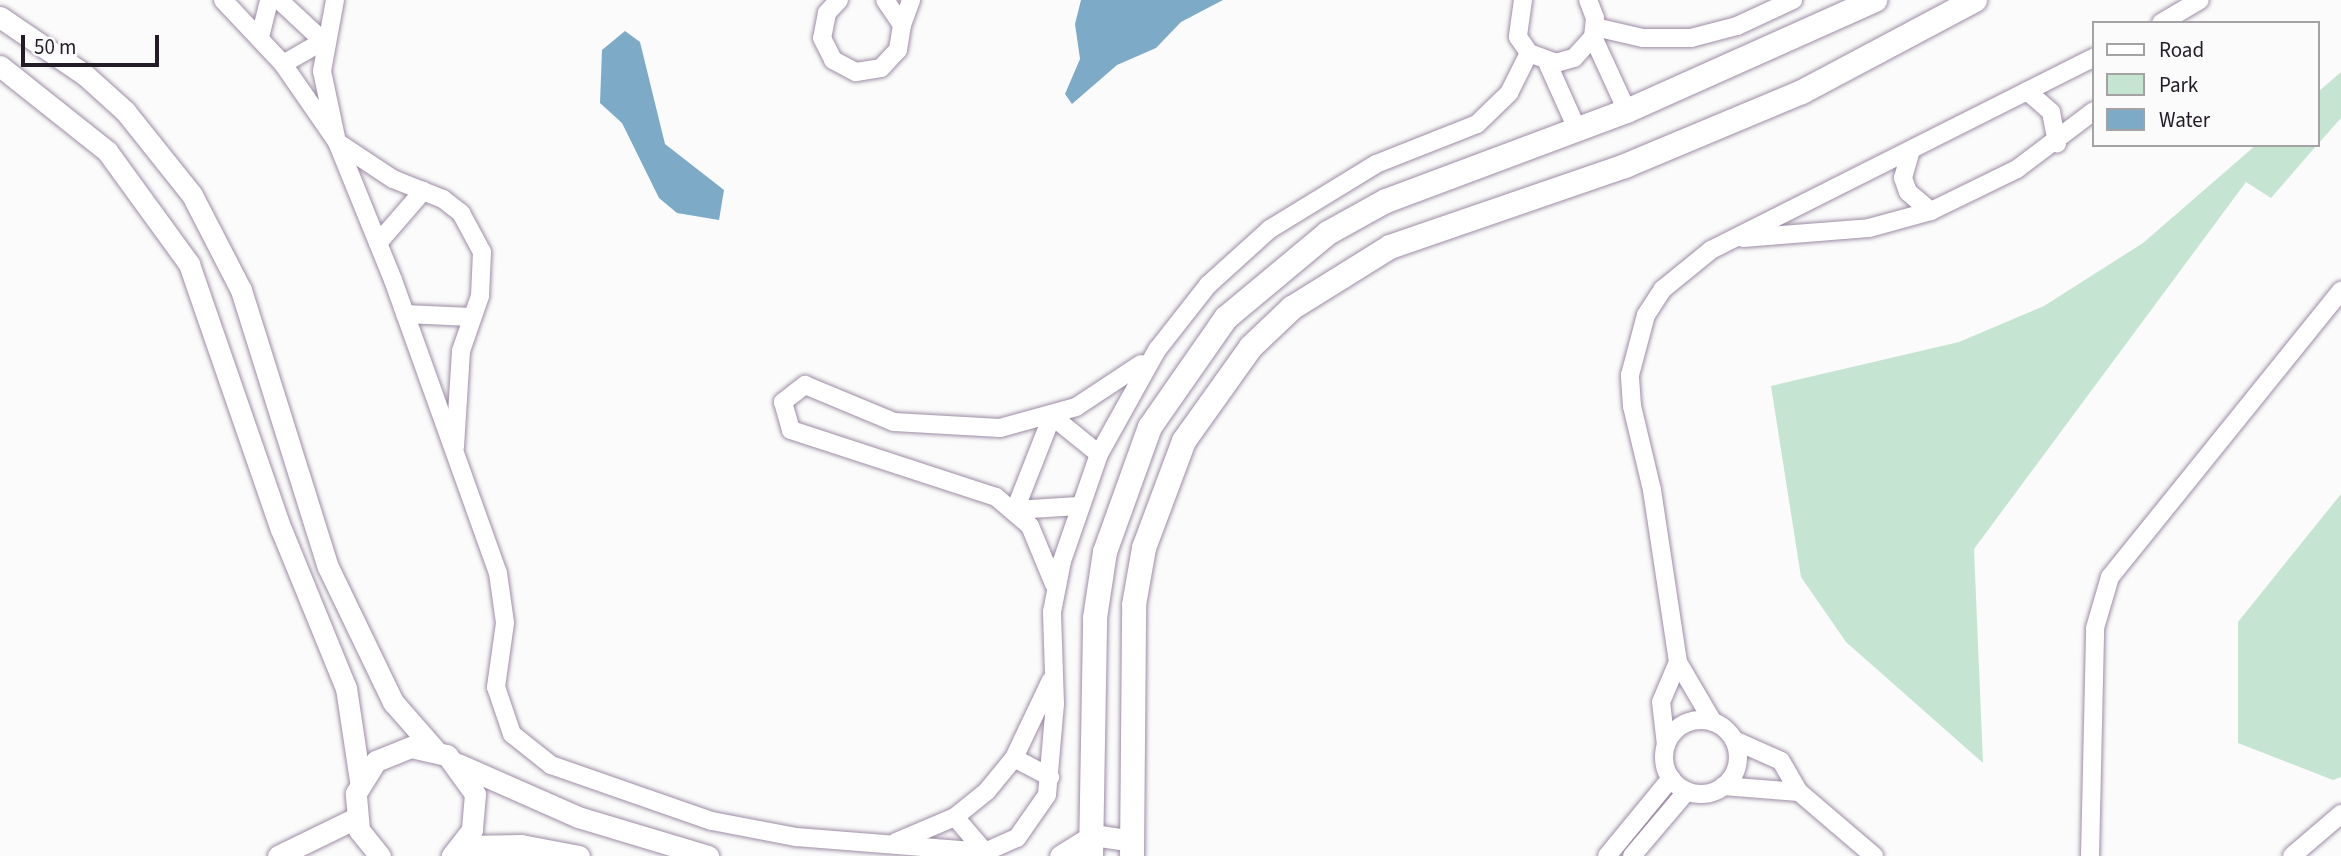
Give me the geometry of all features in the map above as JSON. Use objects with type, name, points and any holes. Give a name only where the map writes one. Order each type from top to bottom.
[{"type":"main road","points":[[1092,845],[1095,618],[1105,552],[1145,439],[1185,370],[1236,309],[1328,233],[1386,201],[1627,111],[1875,0]]},
{"type":"main road","points":[[1133,849],[1135,605],[1144,548],[1184,441],[1251,347],[1292,308],[1390,247],[1625,166],[1802,92],[1975,0]]},
{"type":"street","points":[[223,0],[283,64],[337,142],[461,213],[474,231],[484,274],[457,381],[454,457]]},
{"type":"street","points":[[260,37],[270,0]]},
{"type":"street","points":[[279,0],[323,41]]},
{"type":"street","points":[[335,0],[323,41],[324,95],[337,142],[405,314],[504,598],[496,687],[501,712],[529,752],[630,797],[712,821],[881,845],[985,852],[1030,826],[1050,777],[1055,589],[1079,506],[1099,454],[1157,350],[1208,285],[1270,229],[1376,164],[1477,124],[1509,93],[1529,53],[1520,8],[1506,0]]},
{"type":"street","points":[[839,0],[827,13],[822,38],[844,68],[881,68],[898,50],[902,25],[911,0]]},
{"type":"street","points":[[885,0],[902,25]]},
{"type":"street","points":[[1588,0],[1594,32],[1627,111]]},
{"type":"street","points":[[1594,32],[1643,38],[1690,38],[1737,26],[1793,0]]},
{"type":"street","points":[[2178,17],[2200,0]]},
{"type":"street","points":[[0,17],[85,75],[125,111],[184,184],[219,241],[259,341],[289,455],[328,567],[377,674],[435,750],[457,763],[578,817],[708,856]]},
{"type":"street","points":[[1529,53],[1546,62],[1574,58],[1594,32]]},
{"type":"street","points":[[283,64],[323,41]]},
{"type":"street","points":[[1874,856],[1799,792],[1781,761],[1734,740],[1713,722],[1678,662],[1630,375],[1646,315],[1663,289],[1694,261],[2092,58]]},
{"type":"street","points":[[1546,62],[1578,131]]},
{"type":"street","points":[[0,66],[107,151],[189,264],[281,529],[346,688],[360,781],[355,818],[380,856]]},
{"type":"street","points":[[2027,91],[2051,112],[2057,143]]},
{"type":"street","points":[[1740,238],[1869,228],[1931,211],[2057,143],[2092,113]]},
{"type":"street","points":[[1911,150],[1904,171],[1908,192],[1931,211]]},
{"type":"street","points":[[378,243],[423,191]]},
{"type":"street","points":[[2090,856],[2095,628],[2105,590],[2341,292]]},
{"type":"street","points":[[405,314],[471,317]]},
{"type":"street","points":[[1055,589],[1043,545],[1015,510],[975,488],[791,430],[783,402],[805,385],[894,422],[965,431],[1052,416],[1119,383],[1157,350]]},
{"type":"street","points":[[1052,416],[1099,454]]},
{"type":"street","points":[[1015,510],[1052,416]]},
{"type":"street","points":[[1015,510],[1079,506]]},
{"type":"street","points":[[1678,662],[1661,702],[1671,778],[1687,791]]},
{"type":"street","points":[[346,688],[377,674]]},
{"type":"street","points":[[881,845],[955,817],[1014,758],[1051,680]]},
{"type":"street","points":[[1666,745],[1685,723],[1713,722]]},
{"type":"street","points":[[1723,786],[1735,770],[1734,740]]},
{"type":"street","points":[[360,781],[386,754],[411,747],[435,750]]},
{"type":"street","points":[[1014,758],[1050,777]]},
{"type":"street","points":[[457,763],[475,794],[472,830],[457,851]]},
{"type":"street","points":[[1607,856],[1671,778]]},
{"type":"street","points":[[1632,856],[1687,791],[1723,786],[1799,792]]},
{"type":"street","points":[[2300,854],[2341,814]]},
{"type":"street","points":[[955,817],[985,852]]},
{"type":"street","points":[[278,856],[355,818]]},
{"type":"street","points":[[457,851],[521,845],[579,856]]},
{"type":"street","points":[[1060,856],[1092,845],[1133,849]]},
{"type":"green space","points":[[2341,72],[2341,118],[2320,142],[2320,90]]},
{"type":"green space","points":[[2254,147],[2315,147],[2271,198],[2246,182],[1974,549],[1983,763],[1846,642],[1801,577],[1771,386],[1959,342],[2044,306],[2143,243]]},
{"type":"green space","points":[[2341,494],[2341,777],[2333,780],[2238,743],[2238,622]]},
{"type":"water","points":[[1081,0],[1223,0],[1181,22],[1156,48],[1117,65],[1072,104],[1065,94],[1080,59],[1075,24]]},
{"type":"water","points":[[625,31],[640,42],[665,144],[724,190],[719,220],[677,213],[659,198],[622,123],[600,103],[602,50]]}]
